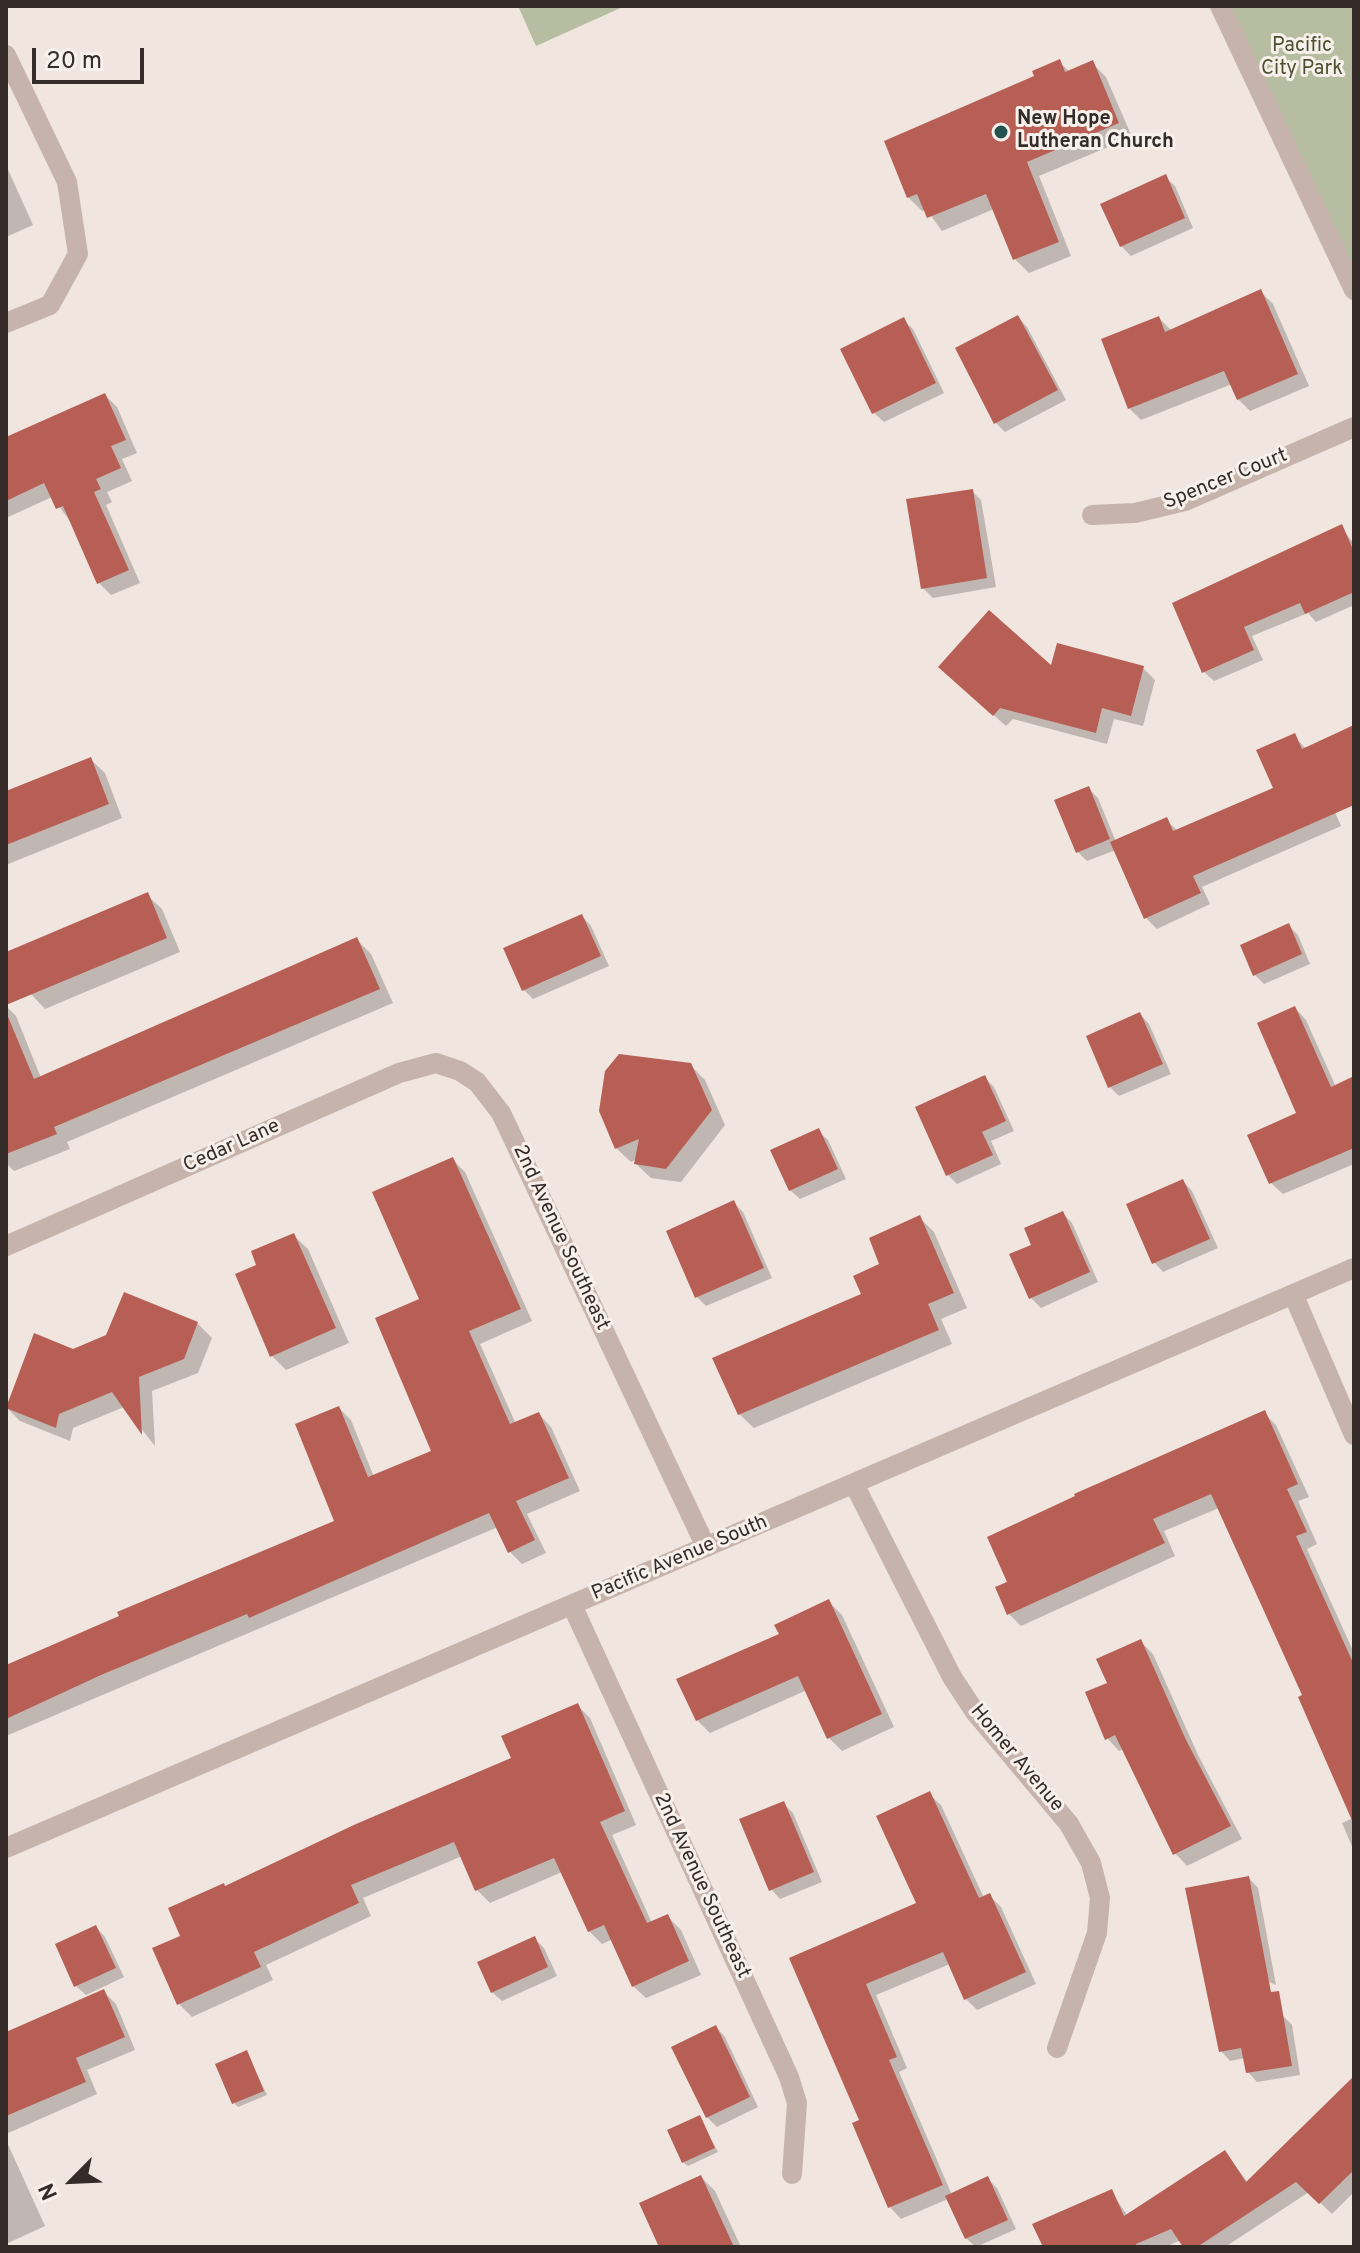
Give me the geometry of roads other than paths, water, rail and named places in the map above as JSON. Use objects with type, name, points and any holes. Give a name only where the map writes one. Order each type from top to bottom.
[{"type":"street","points":[[1220,6],[1354,290]]},
{"type":"street","points":[[6,55],[67,182],[78,254],[50,305],[6,323]]},
{"type":"street","name":"Spencer Court","points":[[1092,515],[1135,513],[1185,501],[1354,427]]},
{"type":"street","name":"Cedar Lane","points":[[6,1246],[399,1073],[436,1063],[460,1071]]},
{"type":"street","name":"2nd Avenue Southeast","points":[[460,1071],[477,1082],[501,1113],[706,1547]]},
{"type":"street","name":"Pacific Avenue South","points":[[6,1848],[1354,1268]]},
{"type":"street","points":[[1294,1296],[1354,1435]]},
{"type":"street","name":"Homer Avenue","points":[[854,1484],[952,1677],[975,1712],[1069,1824],[1091,1863],[1100,1898],[1097,1933],[1057,2048]]},
{"type":"street","name":"2nd Avenue Southeast","points":[[572,1605],[789,2077],[797,2103],[792,2174]]},
{"type":"place","name":"New Hope Lutheran Church","points":[[1001,132]]},
{"type":"park label","name":"Pacific City Park","points":[[1302,58]]}]
